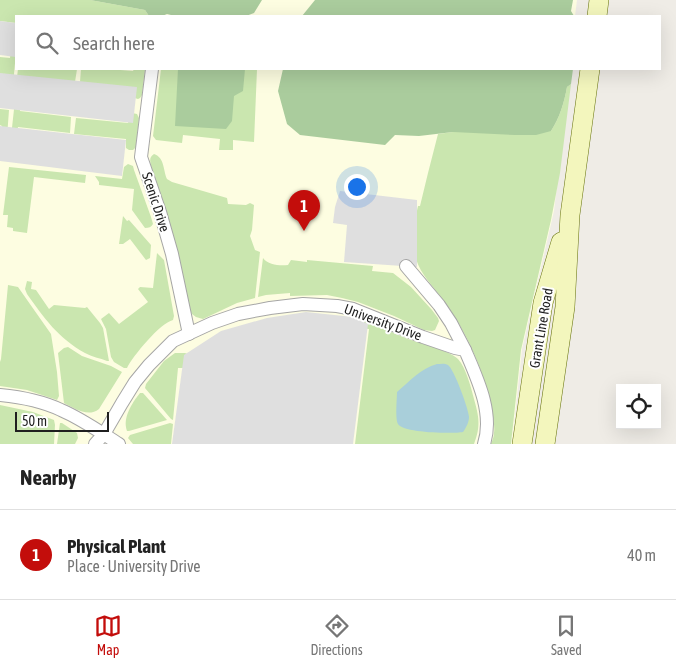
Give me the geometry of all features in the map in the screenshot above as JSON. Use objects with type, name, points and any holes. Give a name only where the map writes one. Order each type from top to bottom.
[{"type":"main road","points":[[597,15],[599,0]]},
{"type":"main road","name":"Grant Line Road","points":[[545,444],[565,307],[570,215],[590,70]]},
{"type":"main road","name":"Grant Line Road","points":[[522,444],[543,303],[570,215]]},
{"type":"street","name":"Scenic Drive","points":[[152,70],[141,157],[172,254],[190,334]]},
{"type":"street","points":[[406,266],[452,323],[465,350],[482,394],[486,410],[487,424],[484,444]]},
{"type":"street","name":"University Drive","points":[[100,439],[122,402],[148,365],[173,341],[234,315],[304,304],[337,306],[353,309],[423,337],[465,350]]},
{"type":"street","points":[[0,395],[33,400],[61,410],[100,439],[119,444]]},
{"type":"shaded area","points":[[0,0],[577,0],[575,15],[15,15],[15,70],[570,70],[554,211],[522,349],[512,444],[0,444]]},
{"type":"shaded area","points":[[0,21],[15,23],[15,57],[0,55]]},
{"type":"shaded area","points":[[0,73],[137,87],[133,123],[0,108]]},
{"type":"shaded area","points":[[0,126],[126,140],[122,176],[0,161]]},
{"type":"shaded area","points":[[340,191],[417,200],[417,267],[344,262],[347,225],[333,223]]},
{"type":"shaded area","points":[[306,312],[353,317],[368,324],[353,444],[172,444],[184,355],[221,331],[267,318]]},
{"type":"green space","points":[[0,0],[90,0],[145,10],[148,15],[15,15],[15,23],[0,21]]},
{"type":"green space","points":[[90,0],[262,0],[254,13],[249,15],[148,15],[145,10]]},
{"type":"green space","points":[[315,0],[573,0],[571,11],[573,15],[303,15]]},
{"type":"green space","points":[[11,49],[15,51],[13,85],[0,74],[0,57],[10,58]]},
{"type":"green space","points":[[18,70],[77,70],[75,82],[16,85]]},
{"type":"green space","points":[[81,70],[145,70],[142,95],[138,99],[80,82]]},
{"type":"green space","points":[[161,70],[257,70],[254,142],[233,140],[233,150],[219,150],[220,139],[183,135],[182,143],[156,140],[153,136]]},
{"type":"green space","points":[[178,70],[245,70],[243,91],[234,96],[232,121],[226,129],[175,126]]},
{"type":"green space","points":[[283,70],[573,70],[571,84],[567,87],[561,110],[551,131],[536,135],[453,132],[419,136],[395,135],[385,145],[300,135],[287,124],[278,91]]},
{"type":"green space","points":[[571,84],[560,173],[521,350],[511,444],[491,444],[494,434],[492,410],[489,395],[474,352],[452,312],[424,275],[416,259],[414,241],[418,206],[420,206],[438,134],[453,132],[551,131],[561,110],[567,87]]},
{"type":"green space","points":[[15,100],[20,102],[20,111],[71,117],[70,133],[18,127],[16,137],[11,137]]},
{"type":"green space","points":[[0,109],[9,110],[7,137],[2,136]]},
{"type":"green space","points":[[132,113],[137,114],[139,118],[136,147],[133,150],[126,148],[126,139],[74,134],[76,118],[128,123]]},
{"type":"green space","points":[[154,154],[160,158],[167,179],[172,182],[227,198],[228,204],[246,205],[250,203],[254,205],[250,236],[255,250],[260,252],[255,298],[237,303],[203,319],[192,314],[188,308],[151,166],[150,161]]},
{"type":"green space","points":[[128,164],[133,166],[151,217],[153,224],[149,228],[145,228],[132,210],[134,189],[99,185],[95,176],[122,179],[124,167]]},
{"type":"green space","points":[[9,167],[86,175],[85,183],[34,177],[27,233],[13,231],[13,228],[7,227],[8,215],[3,215]]},
{"type":"green space","points":[[123,216],[127,221],[129,220],[151,245],[150,258],[146,260],[130,239],[123,244],[119,244]]},
{"type":"green space","points":[[157,253],[164,260],[174,316],[173,320],[154,333],[127,368],[124,368],[114,362],[111,357],[106,329],[101,319],[109,313],[119,324],[148,302],[138,289],[140,287],[153,288]]},
{"type":"green space","points":[[263,258],[271,264],[278,265],[288,265],[291,260],[307,262],[307,260],[373,266],[372,271],[393,273],[411,287],[432,310],[439,321],[435,330],[424,330],[358,302],[327,295],[290,296],[290,293],[258,297]]},
{"type":"green space","points":[[27,281],[32,282],[31,289],[36,290],[49,309],[54,305],[87,307],[103,328],[109,361],[85,353],[59,334],[27,294],[25,289]]},
{"type":"green space","points":[[8,285],[18,287],[51,334],[57,372],[59,396],[57,400],[27,390],[0,386],[0,362]]},
{"type":"green space","points":[[362,320],[408,339],[442,350],[458,359],[468,378],[477,411],[478,427],[474,444],[355,444],[369,329],[360,328],[359,324]]},
{"type":"green space","points":[[68,347],[82,356],[122,372],[99,409],[95,412],[81,411],[64,403],[58,353]]},
{"type":"green space","points":[[175,353],[190,355],[185,368],[178,368],[173,420],[145,388],[164,361]]},
{"type":"green space","points":[[140,393],[143,393],[167,420],[127,431],[127,416]]},
{"type":"green space","points":[[0,405],[33,412],[54,420],[54,444],[0,444]]},
{"type":"green space","points":[[60,423],[77,433],[78,438],[75,444],[57,444]]},
{"type":"green space","points":[[170,423],[173,424],[171,444],[133,444],[128,438],[130,435]]},
{"type":"water","points":[[437,364],[448,365],[451,368],[461,390],[469,417],[463,432],[439,433],[418,431],[402,427],[398,424],[396,413],[397,392],[420,372]]},
{"type":"place","name":"Physical Plant","points":[[304,231]]}]
